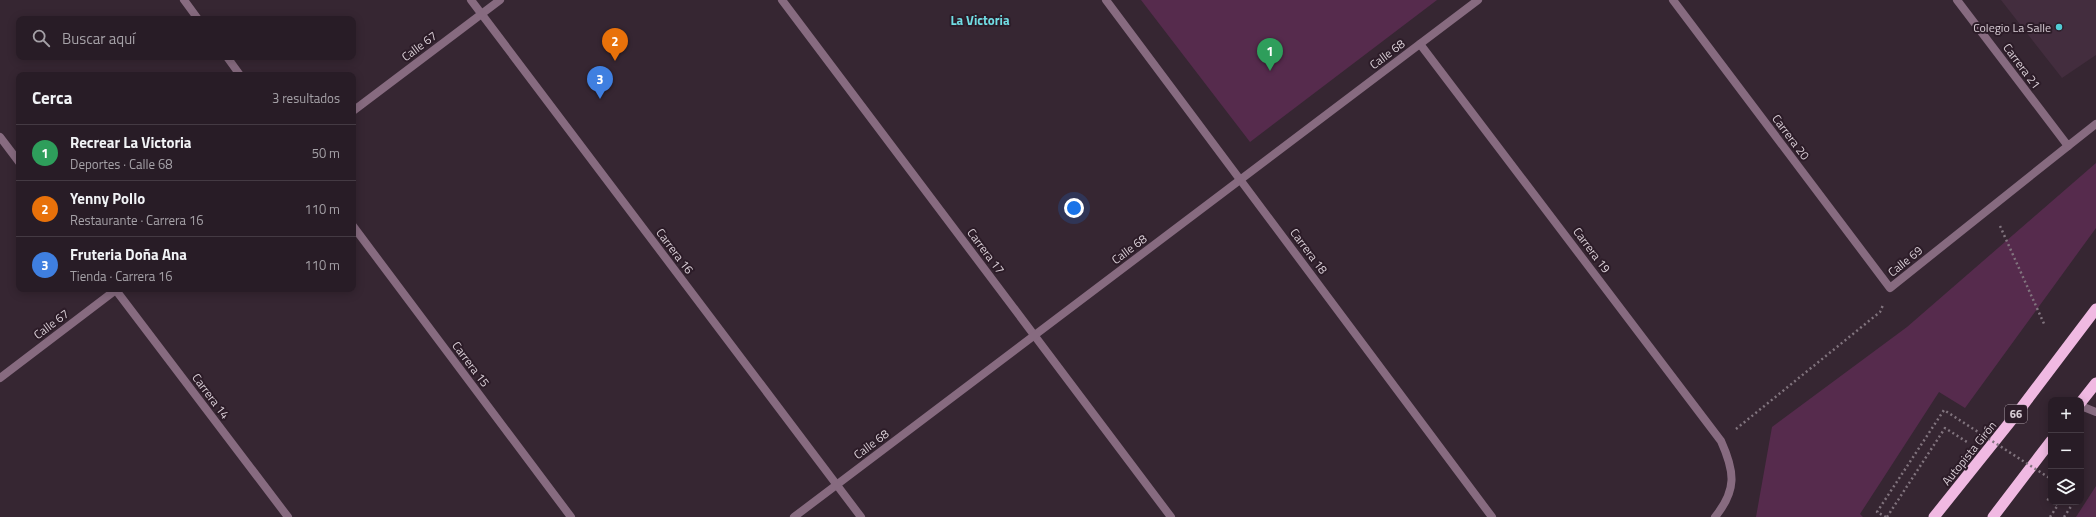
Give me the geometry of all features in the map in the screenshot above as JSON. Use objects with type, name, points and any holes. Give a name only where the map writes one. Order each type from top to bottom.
[{"type":"highway","name":"Autopista Girón","points":[[1934,517],[2018,412],[2096,310]]},
{"type":"highway","points":[[2084,398],[2096,383]]},
{"type":"highway","points":[[1993,517],[2048,445]]},
{"type":"street","points":[[184,0],[196,16]]},
{"type":"street","name":"Carrera 16","points":[[471,0],[861,517]]},
{"type":"street","name":"Calle 67","points":[[356,109],[500,0]]},
{"type":"street","name":"Carrera 17","points":[[782,0],[1171,517]]},
{"type":"street","name":"Carrera 18","points":[[1106,0],[1492,517]]},
{"type":"street","name":"Calle 68","points":[[794,517],[1478,0]]},
{"type":"street","name":"Carrera 20","points":[[1673,0],[1890,288]]},
{"type":"street","name":"Carrera 21","points":[[1957,0],[2068,146]]},
{"type":"street","name":"Carrera 19","points":[[1420,44],[1721,441],[1730,460],[1733,477],[1730,495],[1715,517]]},
{"type":"street","points":[[228,60],[238,72]]},
{"type":"street","name":"Calle 69","points":[[1890,288],[2096,124]]},
{"type":"street","points":[[0,136],[16,158]]},
{"type":"street","name":"Carrera 15","points":[[356,230],[570,517]]},
{"type":"street","name":"Calle 67","points":[[0,378],[112,292]]},
{"type":"street","name":"Carrera 14","points":[[118,292],[288,517]]},
{"type":"street","points":[[2084,407],[2096,412]]},
{"type":"path","points":[[1991,207],[2045,326]]},
{"type":"path","name":"Calle 69","points":[[1721,441],[1880,312],[1890,288]]},
{"type":"path","points":[[1967,442],[1946,428],[1886,517],[1877,512],[1944,410],[2048,477]]},
{"type":"path","points":[[2050,517],[2058,505]]},
{"type":"path","points":[[2064,517],[2072,505]]},
{"type":"shaded area","points":[[1141,0],[1437,0],[1250,142]]},
{"type":"shaded area","name":"Colegio La Salle","points":[[2001,0],[2096,0],[2096,55],[2062,78]]},
{"type":"shaded area","points":[[2096,163],[2096,228],[1965,408],[1939,392],[1860,514],[1863,517],[1756,517],[1772,427],[1907,327]]},
{"type":"shaded area","points":[[2096,486],[2096,517],[2076,517]]},
{"type":"place","name":"Colegio La Salle","points":[[2059,27]]},
{"type":"place","name":"Yenny Pollo","points":[[615,61]]},
{"type":"place","name":"Recrear La Victoria","points":[[1270,71]]},
{"type":"place","name":"Fruteria Doña Ana","points":[[600,99]]},
{"type":"district","name":"La Victoria","points":[[980,20]]}]
